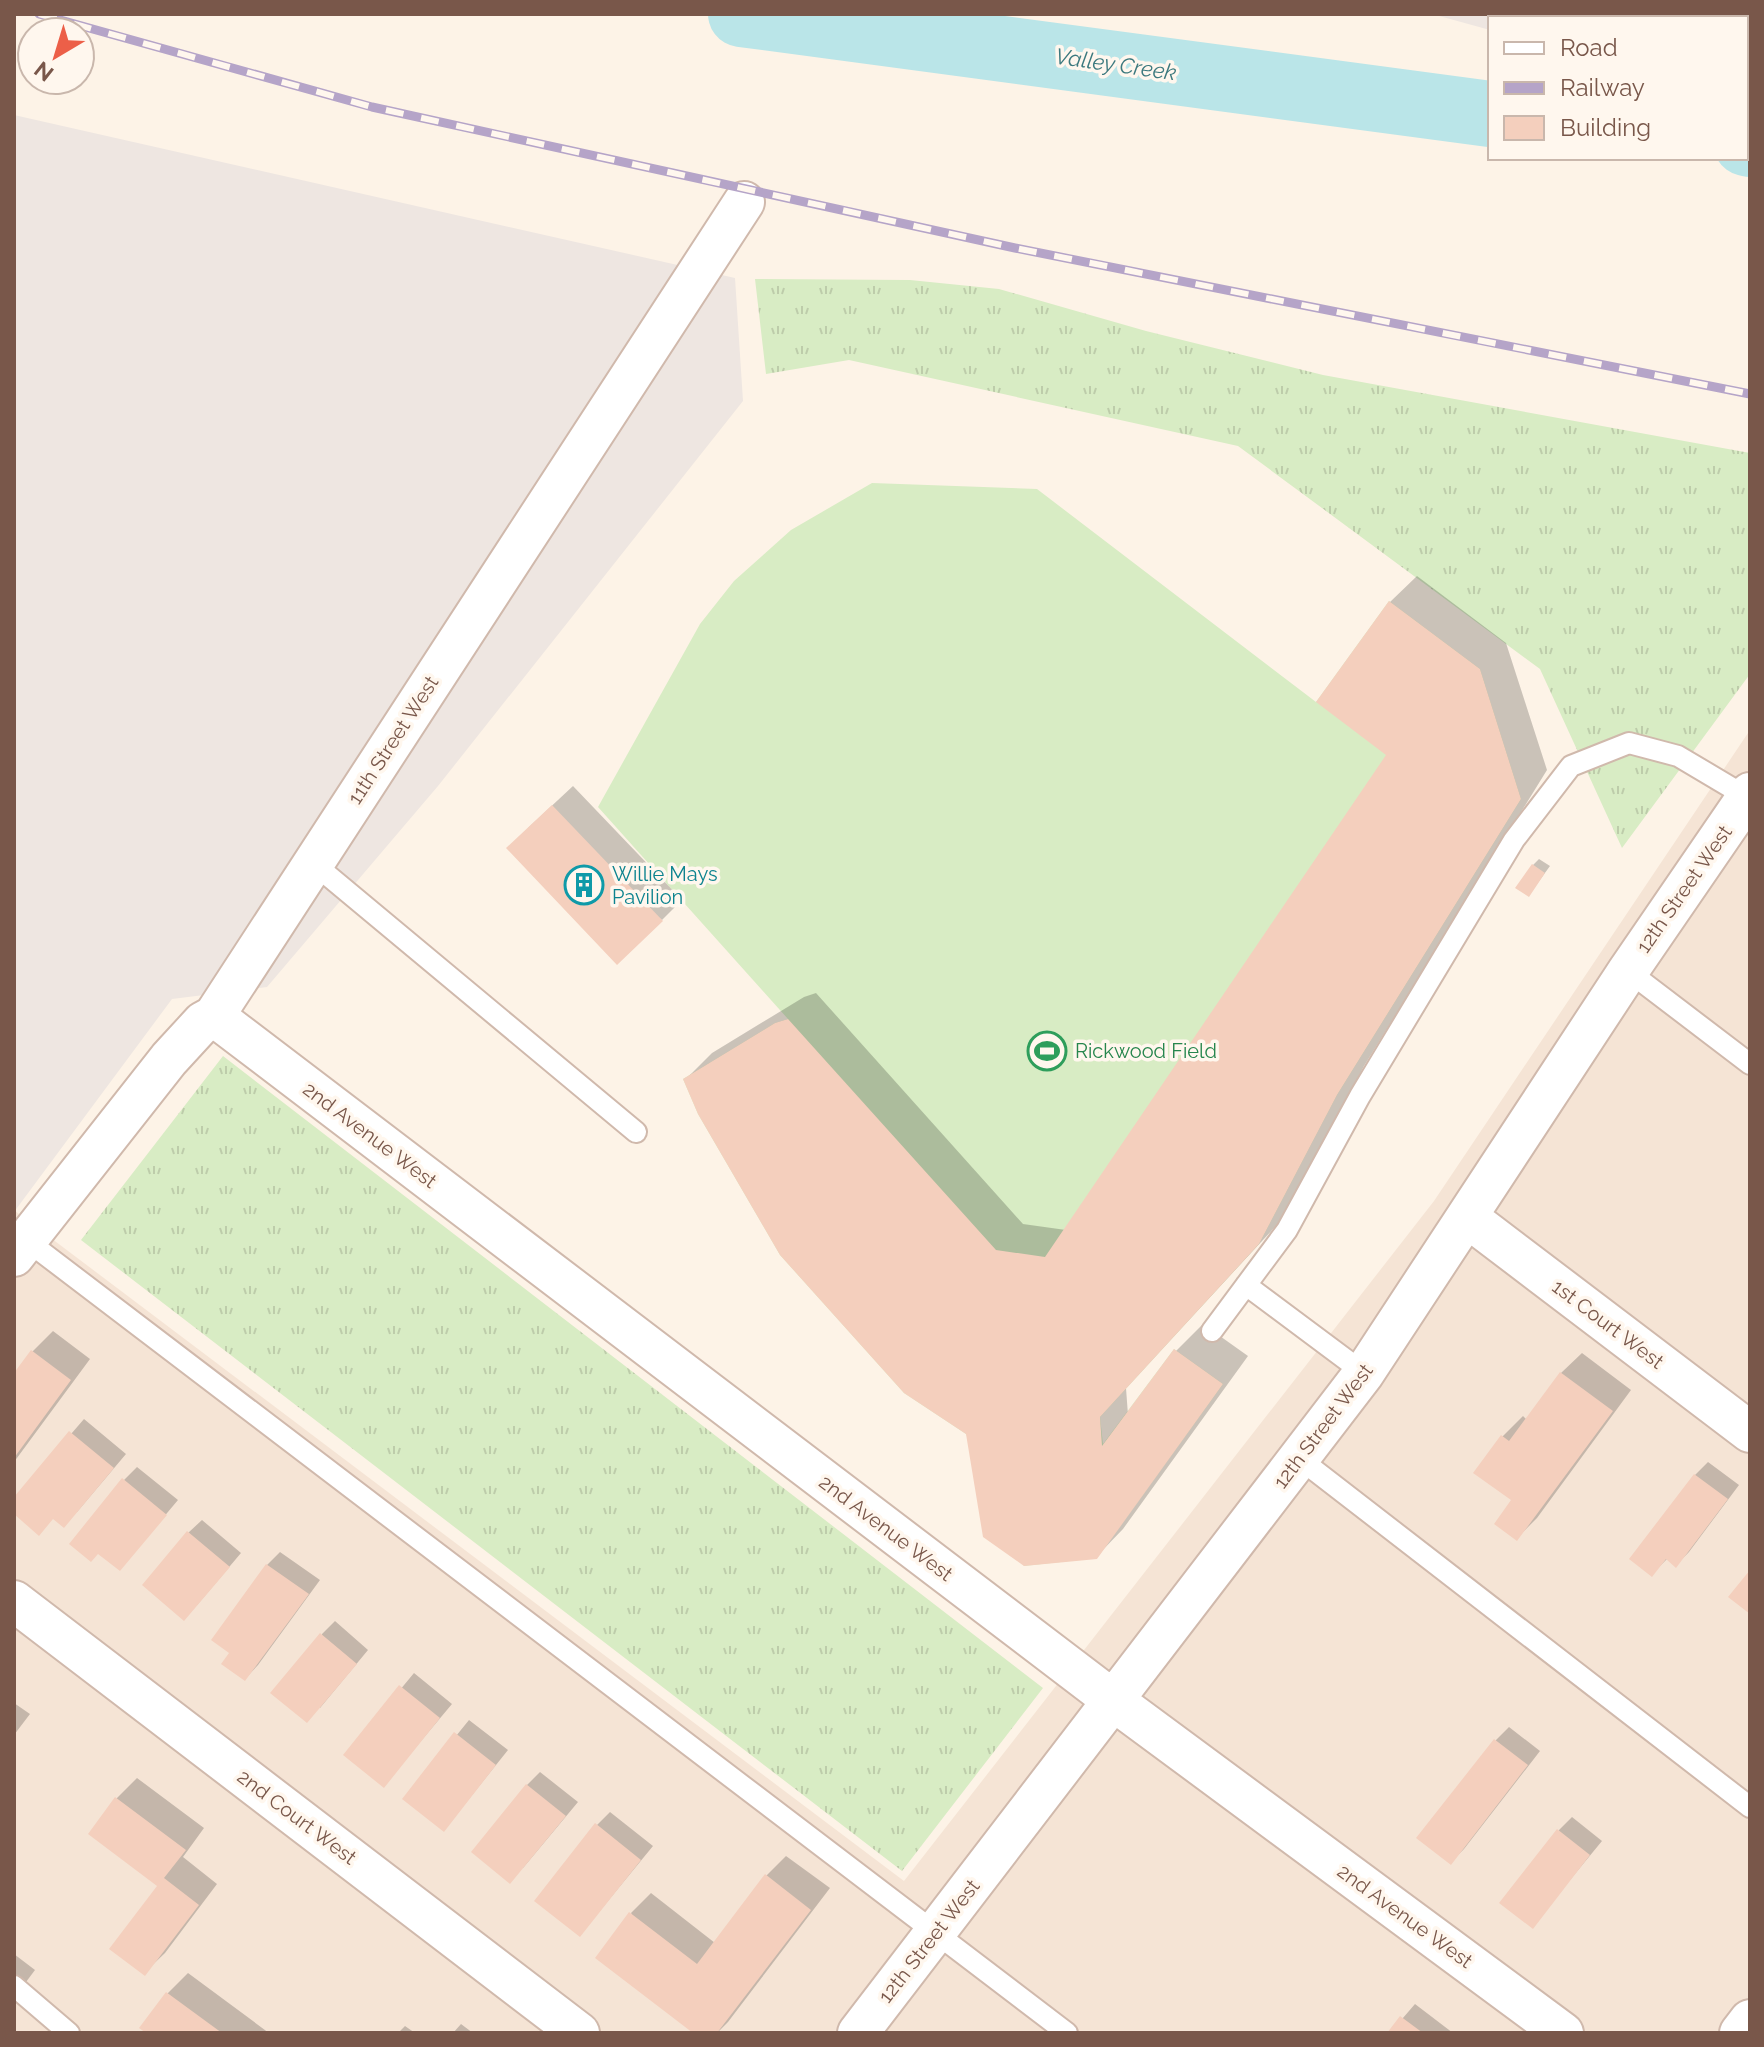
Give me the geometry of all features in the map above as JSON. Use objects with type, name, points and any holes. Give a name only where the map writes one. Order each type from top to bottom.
[{"type":"street","name":"11th Street West","points":[[20,1248],[169,1059],[203,1022],[214,1016],[744,202]]},
{"type":"street","name":"12th Street West","points":[[858,2033],[1364,1373],[1628,971],[1748,795]]},
{"type":"street","name":"2nd Avenue West","points":[[214,1016],[1114,1701],[1563,2033]]},
{"type":"street","name":"1st Court West","points":[[1467,1217],[1750,1432]]},
{"type":"street","name":"2nd Court West","points":[[14,1601],[579,2033]]},
{"type":"street","points":[[1740,2033],[1750,2020]]},
{"type":"lane","points":[[1212,1331],[1287,1230],[1409,1013],[1514,840],[1571,766],[1629,743],[1678,756],[1748,795]]},
{"type":"lane","points":[[313,863],[636,1132]]},
{"type":"lane","points":[[1628,971],[1750,1064]]},
{"type":"lane","points":[[20,1248],[936,1931],[1067,2033]]},
{"type":"lane","points":[[1246,1285],[1364,1373]]},
{"type":"lane","points":[[1300,1459],[1750,1807]]},
{"type":"lane","points":[[14,1986],[69,2033]]},
{"type":"shaded area","points":[[1432,14],[1592,14],[1488,16],[1488,29]]},
{"type":"shaded area","points":[[14,115],[735,278],[743,401],[438,786],[267,987],[172,999],[14,1212]]},
{"type":"shaded area","points":[[1750,730],[1750,2033],[14,2033],[15,1211],[904,1881],[1434,1201]]},
{"type":"green space","points":[[755,279],[910,280],[999,289],[1146,331],[1323,375],[1750,453],[1750,674],[1622,848],[1540,669],[1238,446],[849,360],[766,374]]},
{"type":"green space","name":"Rickwood Field","points":[[872,483],[1037,489],[1316,702],[1389,601],[1480,669],[1521,799],[1337,1095],[1259,1244],[1100,1417],[1103,1444],[1174,1349],[1223,1384],[1097,1558],[1024,1566],[966,1434],[904,1393],[780,1255],[698,1114],[683,1079],[775,1023],[788,1019],[598,807],[700,624],[734,581],[791,530]]},
{"type":"green space","points":[[223,1056],[1043,1688],[902,1871],[81,1240]]},
{"type":"building","points":[[1389,601],[1480,669],[1521,799],[1337,1095],[1259,1244],[1100,1417],[1102,1446],[1174,1349],[1223,1384],[1097,1559],[1024,1566],[983,1537],[966,1434],[904,1393],[780,1255],[698,1114],[683,1079],[775,1023],[788,1019],[996,1250],[1045,1257],[1386,755],[1316,702]]},
{"type":"building","name":"Willie Mays Pavilion","points":[[552,805],[663,921],[617,965],[506,848]]},
{"type":"building","points":[[1532,864],[1545,873],[1529,897],[1515,888]]},
{"type":"building","points":[[31,1350],[71,1380],[14,1458],[14,1373]]},
{"type":"building","points":[[1560,1372],[1613,1411],[1517,1541],[1494,1524],[1511,1500],[1473,1473],[1501,1435],[1509,1441]]},
{"type":"building","points":[[69,1431],[114,1468],[64,1528],[53,1519],[39,1536],[14,1514],[14,1497]]},
{"type":"building","points":[[1694,1474],[1728,1499],[1676,1568],[1666,1559],[1652,1577],[1629,1559]]},
{"type":"building","points":[[122,1478],[167,1515],[120,1571],[98,1554],[91,1562],[69,1544]]},
{"type":"building","points":[[187,1531],[230,1567],[184,1621],[142,1585]]},
{"type":"building","points":[[266,1564],[309,1594],[245,1681],[221,1664],[229,1653],[211,1640]]},
{"type":"building","points":[[1750,1570],[1750,1614],[1728,1597]]},
{"type":"building","points":[[320,1633],[357,1664],[307,1723],[270,1693]]},
{"type":"building","points":[[399,1685],[440,1718],[384,1788],[343,1755]]},
{"type":"building","points":[[454,1732],[496,1765],[444,1832],[402,1799]]},
{"type":"building","points":[[1494,1739],[1528,1765],[1451,1865],[1416,1838]]},
{"type":"building","points":[[526,1784],[566,1816],[510,1884],[471,1852]]},
{"type":"building","points":[[115,1797],[186,1850],[164,1878],[199,1905],[145,1976],[109,1949],[157,1886],[88,1834]]},
{"type":"building","points":[[595,1823],[641,1860],[580,1937],[534,1901]]},
{"type":"building","points":[[1557,1829],[1590,1855],[1533,1929],[1499,1903]]},
{"type":"building","points":[[765,1874],[811,1910],[717,2033],[693,2033],[595,1958],[629,1912],[697,1964]]},
{"type":"building","points":[[166,1992],[222,2033],[146,2033],[139,2028]]},
{"type":"building","points":[[1400,2016],[1423,2033],[1387,2033]]},
{"type":"waterway","name":"Valley Creek","points":[[741,14],[1488,114]]},
{"type":"railway","points":[[39,14],[372,107],[1015,248],[1750,394]]},
{"type":"place","name":"Willie Mays Pavilion","points":[[584,885]]},
{"type":"place","name":"Rickwood Field","points":[[1047,1051]]}]
